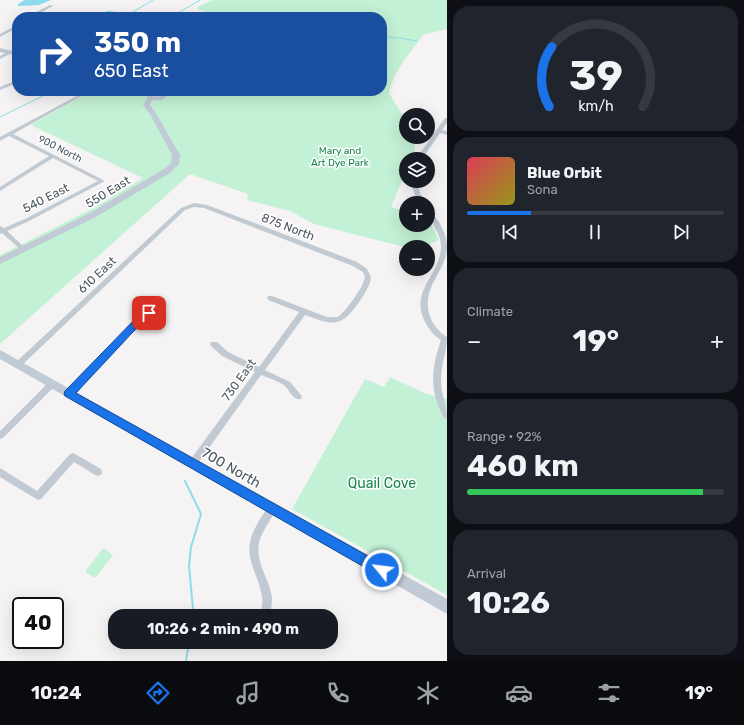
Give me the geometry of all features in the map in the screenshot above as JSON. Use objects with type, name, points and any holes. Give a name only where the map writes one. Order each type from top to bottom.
[{"type":"street","points":[[38,12],[51,6]]},
{"type":"street","points":[[0,36],[12,29]]},
{"type":"street","points":[[0,50],[12,53]]},
{"type":"street","points":[[0,58],[12,54]]},
{"type":"street","points":[[0,88],[12,83]]},
{"type":"street","points":[[0,139],[79,96]]},
{"type":"street","name":"550 East","points":[[0,261],[91,216],[172,168],[176,162],[176,155],[153,113],[146,105],[151,96]]},
{"type":"street","points":[[424,152],[447,119]]},
{"type":"street","points":[[439,131],[447,133]]},
{"type":"street","name":"900 North","points":[[9,134],[102,181]]},
{"type":"street","points":[[0,188],[53,156]]},
{"type":"street","name":"540 East","points":[[1,230],[102,181]]},
{"type":"street","name":"875 North","points":[[194,205],[205,206],[355,264],[364,270],[368,278],[368,282],[342,318],[336,320],[326,320],[304,311]]},
{"type":"street","name":"610 East","points":[[18,364],[183,209],[194,205]]},
{"type":"street","points":[[435,218],[442,225],[444,263],[426,291],[425,303],[430,326],[446,340],[440,354],[437,388],[442,409],[447,416]]},
{"type":"street","points":[[1,230],[24,249]]},
{"type":"street","points":[[270,298],[304,311]]},
{"type":"street","points":[[69,394],[143,316],[158,310]]},
{"type":"street","name":"730 East","points":[[192,463],[304,311]]},
{"type":"street","points":[[214,344],[225,354],[287,384],[298,397]]},
{"type":"street","name":"700 North","points":[[0,354],[447,607]]},
{"type":"street","points":[[0,436],[52,384]]},
{"type":"street","points":[[0,472],[38,496],[73,457],[98,472]]},
{"type":"street","points":[[267,609],[267,597],[255,560],[254,546],[258,532],[272,509]]},
{"type":"green space","name":"Mary and Art Dye Park","points":[[212,0],[447,0],[447,29],[423,35],[398,70],[389,93],[399,109],[399,144],[415,144],[415,150],[414,152],[399,152],[399,188],[391,207],[399,210],[399,232],[435,232],[439,240],[435,242],[435,240],[399,240],[399,246],[314,224],[290,211],[247,200],[248,194],[190,174],[0,344],[0,255],[96,207],[143,178],[31,125],[82,96],[387,96],[387,12],[205,12],[197,9],[199,6]]},
{"type":"green space","name":"Quail Cove","points":[[390,377],[424,393],[447,399],[447,595],[292,509],[365,379],[384,387]]},
{"type":"green space","points":[[103,548],[113,555],[95,578],[85,572]]},
{"type":"water","points":[[25,0],[51,0],[39,5],[18,6],[18,4]]},
{"type":"waterway","points":[[133,12],[153,0]]},
{"type":"waterway","points":[[180,12],[200,0]]},
{"type":"waterway","points":[[106,12],[113,12]]},
{"type":"waterway","points":[[387,37],[397,38]]},
{"type":"waterway","points":[[399,38],[417,41]]},
{"type":"waterway","points":[[0,117],[43,96]]},
{"type":"waterway","points":[[185,481],[201,514],[191,547],[189,566],[193,609]]},
{"type":"waterway","points":[[186,661],[188,649]]},
{"type":"route","points":[[149,313],[143,316],[69,394],[382,570]]}]
